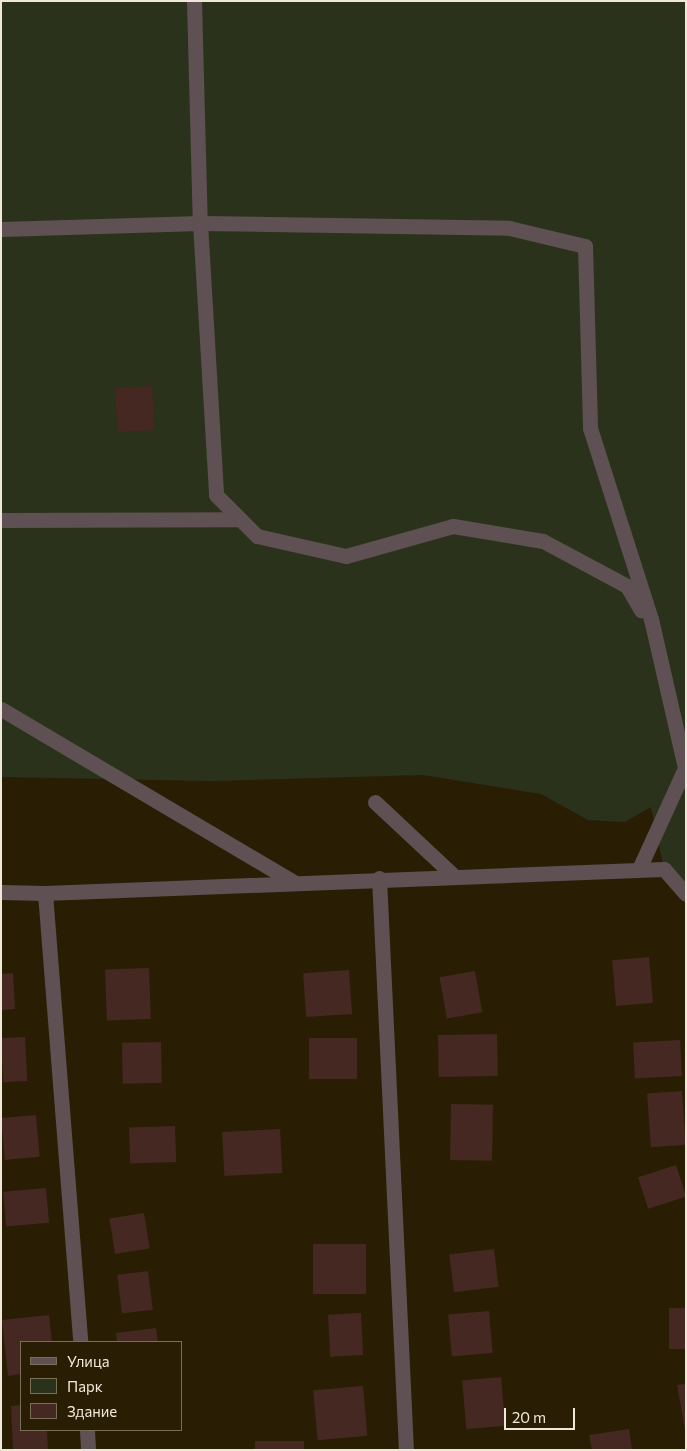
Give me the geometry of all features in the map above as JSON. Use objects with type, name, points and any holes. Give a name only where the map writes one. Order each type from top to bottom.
[{"type":"street","points":[[194,1],[200,223],[216,495],[257,536],[346,556],[454,526],[543,541],[627,586],[653,630]]},
{"type":"street","points":[[1,229],[200,223],[509,228],[585,246],[590,428],[653,630],[685,767],[639,869]]},
{"type":"street","points":[[1,520],[240,519]]},
{"type":"street","points":[[1,709],[294,882]]},
{"type":"street","points":[[375,802],[453,875]]},
{"type":"street","points":[[1,892],[46,893],[453,875],[664,869],[686,894]]},
{"type":"street","points":[[379,878],[406,1450]]},
{"type":"street","points":[[46,893],[80,1341]]},
{"type":"street","points":[[87,1431],[88,1450]]},
{"type":"green space","points":[[1,1],[686,1],[686,884],[664,869],[651,807],[625,822],[588,820],[541,794],[423,775],[213,781],[1,777]]},
{"type":"building","points":[[152,386],[154,430],[117,432],[115,388]]},
{"type":"building","points":[[649,957],[653,1003],[616,1006],[612,960]]},
{"type":"building","points":[[149,968],[151,1019],[107,1021],[105,970]]},
{"type":"building","points":[[349,970],[352,1014],[306,1017],[303,973]]},
{"type":"building","points":[[475,971],[482,1012],[447,1019],[440,977]]},
{"type":"building","points":[[13,973],[15,1009],[1,1010],[1,974]]},
{"type":"building","points":[[497,1034],[498,1076],[439,1077],[438,1035]]},
{"type":"building","points":[[25,1037],[27,1081],[3,1082],[1,1038]]},
{"type":"building","points":[[309,1038],[357,1038],[357,1079],[309,1079]]},
{"type":"building","points":[[680,1040],[682,1076],[635,1078],[633,1042]]},
{"type":"building","points":[[161,1042],[162,1083],[123,1084],[122,1043]]},
{"type":"building","points":[[682,1091],[686,1145],[651,1147],[647,1093]]},
{"type":"building","points":[[451,1104],[493,1105],[492,1161],[450,1160]]},
{"type":"building","points":[[36,1115],[40,1157],[5,1160],[1,1118]]},
{"type":"building","points":[[175,1126],[176,1162],[130,1164],[129,1128]]},
{"type":"building","points":[[280,1129],[282,1173],[224,1176],[222,1132]]},
{"type":"building","points":[[676,1165],[686,1196],[648,1209],[638,1177]]},
{"type":"building","points":[[46,1188],[49,1223],[6,1227],[3,1192]]},
{"type":"building","points":[[144,1213],[150,1249],[115,1254],[109,1218]]},
{"type":"building","points":[[313,1244],[366,1244],[366,1294],[313,1294]]},
{"type":"building","points":[[494,1249],[499,1287],[454,1292],[449,1254]]},
{"type":"building","points":[[148,1271],[153,1310],[122,1313],[117,1275]]},
{"type":"building","points":[[669,1308],[686,1308],[686,1349],[669,1349]]},
{"type":"building","points":[[489,1311],[493,1353],[452,1356],[448,1315]]},
{"type":"building","points":[[361,1313],[363,1355],[330,1357],[328,1315]]},
{"type":"building","points":[[49,1315],[52,1341],[20,1341],[20,1374],[8,1376],[2,1320]]},
{"type":"building","points":[[156,1328],[158,1341],[117,1341],[116,1333]]},
{"type":"building","points":[[501,1377],[505,1426],[466,1429],[462,1380]]},
{"type":"building","points":[[686,1384],[686,1430],[685,1430],[677,1385]]},
{"type":"building","points":[[363,1386],[367,1436],[318,1440],[313,1390]]},
{"type":"building","points":[[20,1405],[20,1431],[47,1431],[48,1450],[13,1450],[11,1406]]},
{"type":"building","points":[[629,1429],[632,1450],[592,1450],[589,1435]]},
{"type":"building","points":[[255,1441],[304,1441],[304,1450],[255,1450]]}]
